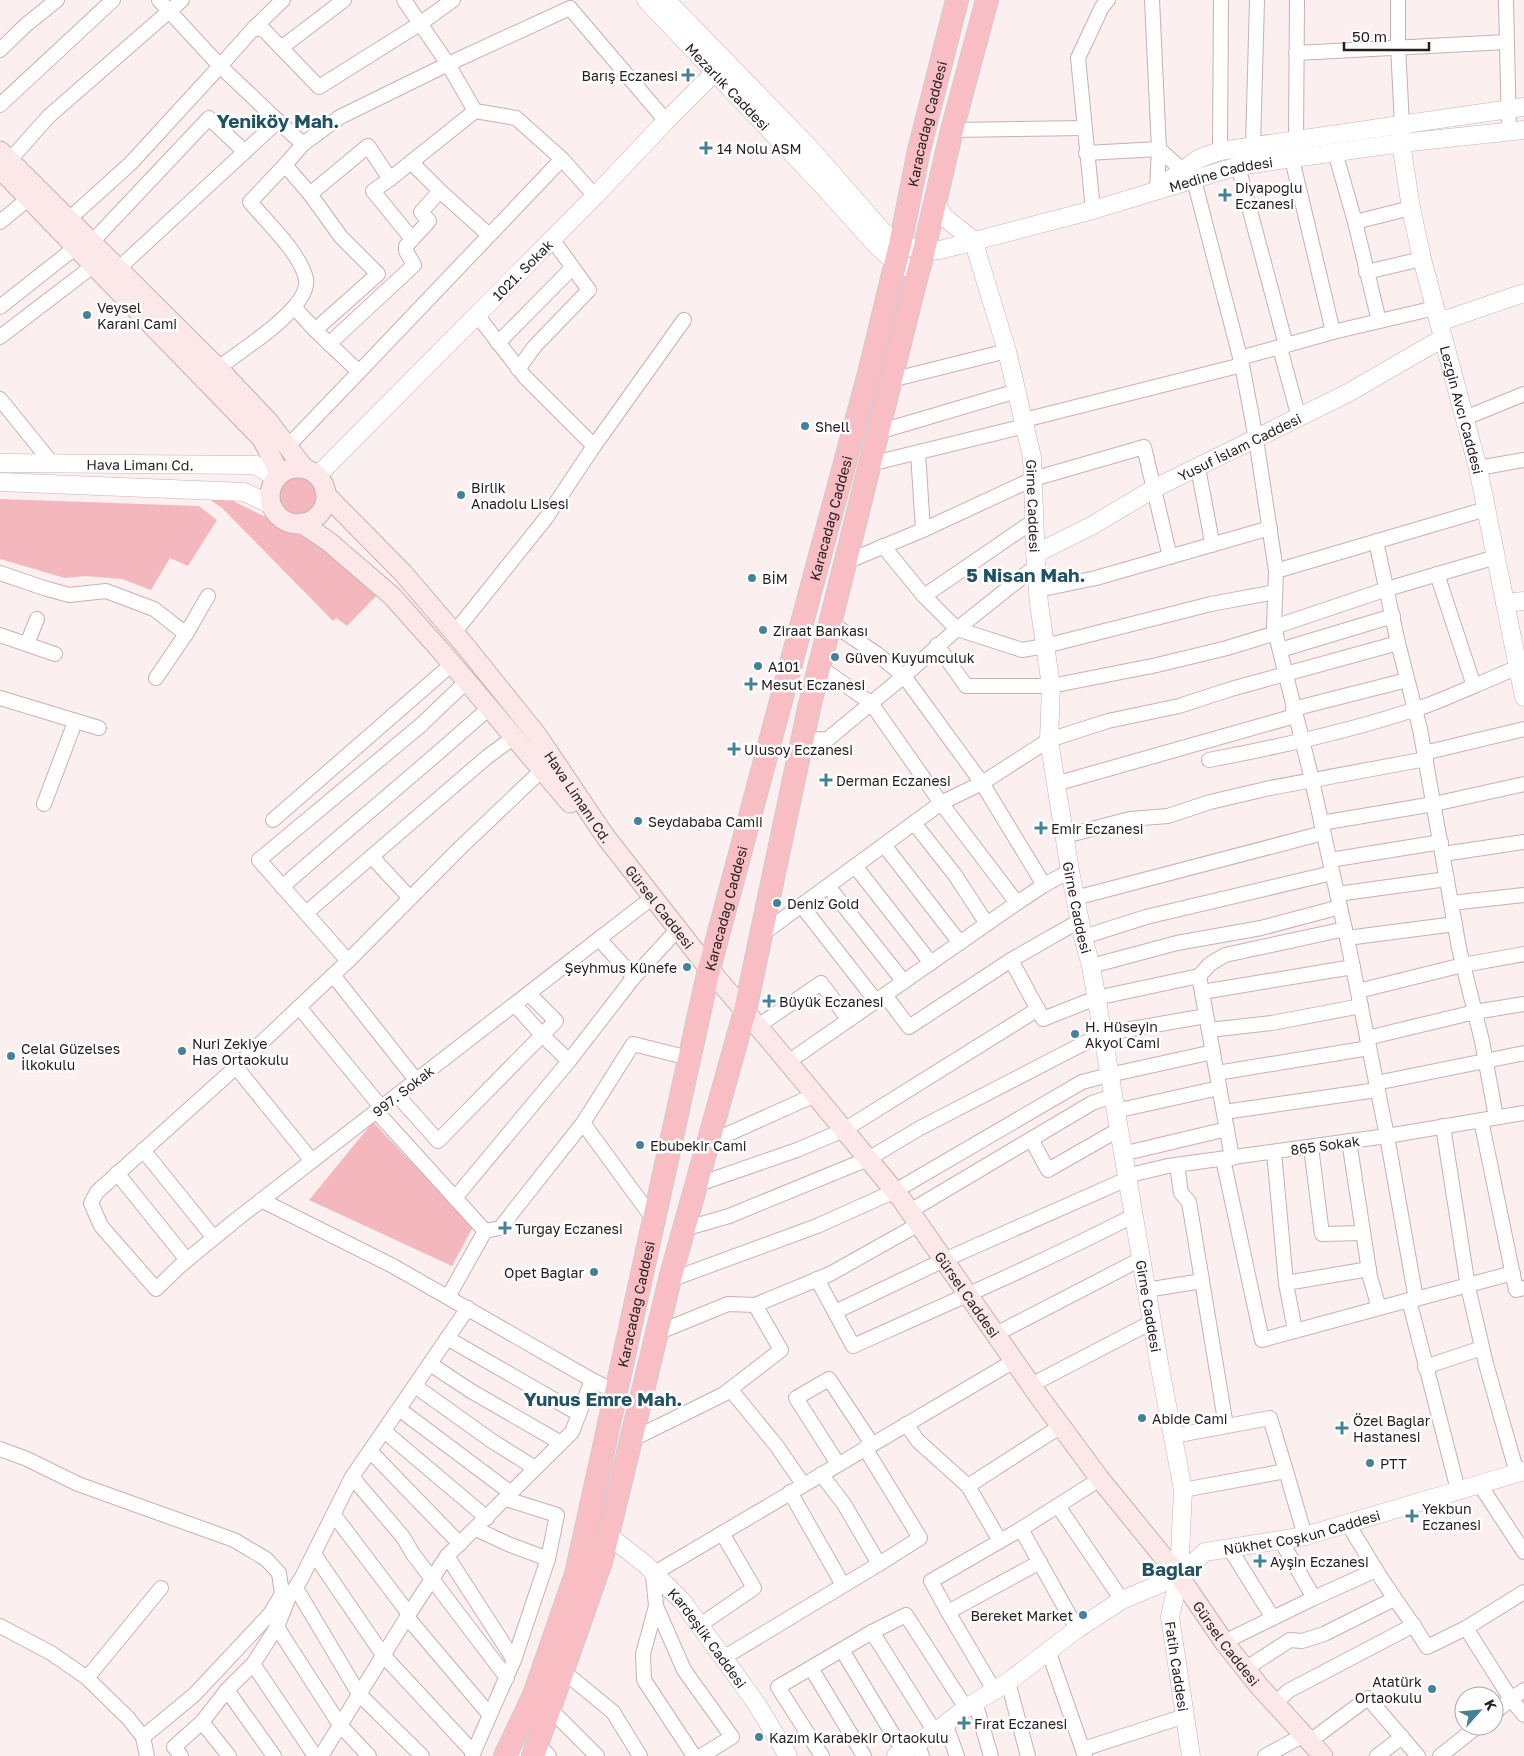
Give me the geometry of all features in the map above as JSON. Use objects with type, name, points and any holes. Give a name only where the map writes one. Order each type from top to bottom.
[{"type":"highway","name":"Karacadağ Caddesi","points":[[505,1756],[534,1695],[576,1574],[709,969],[869,373],[898,254],[919,150],[957,0]]},
{"type":"highway","name":"Karacadağ Caddesi","points":[[540,1752],[550,1709],[602,1559],[670,1280],[708,1143],[751,1019],[761,935],[830,623],[936,203],[952,130],[987,0]]},
{"type":"main road","points":[[3,160],[28,199],[83,245]]},
{"type":"main road","points":[[3,160],[68,220],[93,266],[262,439],[278,476]]},
{"type":"main road","name":"Hava Limanı Cd.","points":[[83,245],[118,269],[218,368],[269,422],[315,478],[328,497],[403,573],[537,735],[606,836]]},
{"type":"main road","points":[[295,468],[315,478],[325,500],[317,516],[310,521],[292,523],[276,513],[271,505],[270,495],[272,486],[278,476],[287,470],[295,468]]},
{"type":"main road","name":"Hava Limanı Cd.","points":[[301,523],[328,541],[392,596],[582,817],[606,836]]},
{"type":"main road","name":"Gürsel Caddesi","points":[[606,836],[709,969],[895,1191],[1031,1385],[1100,1479],[1179,1576],[1224,1642],[1275,1704],[1323,1756]]},
{"type":"street","points":[[0,50],[57,0]]},
{"type":"street","points":[[0,105],[113,0]]},
{"type":"street","points":[[159,0],[220,66],[303,144]]},
{"type":"street","points":[[3,160],[49,116],[182,0]]},
{"type":"street","points":[[68,220],[131,163],[254,28],[283,0]]},
{"type":"street","points":[[281,48],[344,0]]},
{"type":"street","points":[[404,0],[448,64],[475,111]]},
{"type":"street","points":[[254,28],[264,30],[319,86],[421,24],[453,0]]},
{"type":"street","name":"Mezarlık Caddesi","points":[[646,0],[809,147],[883,232],[898,254],[921,261]]},
{"type":"street","name":"Mezarlık Caddesi","points":[[666,0],[721,67]]},
{"type":"street","points":[[1152,0],[1159,149],[1157,190],[1188,175],[1198,159],[1220,151],[1516,108]]},
{"type":"street","points":[[1220,0],[1220,151]]},
{"type":"street","points":[[1253,146],[1257,0]]},
{"type":"street","points":[[1296,140],[1297,0]]},
{"type":"street","points":[[1398,0],[1402,125]]},
{"type":"street","points":[[1506,0],[1506,42],[1516,108],[1517,130]]},
{"type":"street","points":[[1093,210],[1078,58],[1103,2]]},
{"type":"street","points":[[218,368],[277,324],[294,308],[305,290],[306,278],[294,254],[250,202],[303,144],[340,117],[448,64],[570,8],[666,121]]},
{"type":"street","points":[[1296,53],[1398,46],[1506,42]]},
{"type":"street","name":"1021. Sokak","points":[[315,478],[721,67]]},
{"type":"street","points":[[412,239],[373,191],[475,111],[516,118],[562,159],[595,196]]},
{"type":"street","points":[[0,307],[83,245],[209,118],[245,152]]},
{"type":"street","points":[[118,269],[278,121]]},
{"type":"street","name":"Lezgin Avcı Caddesi","points":[[1402,125],[1401,143],[1411,208],[1422,258],[1478,468],[1505,603],[1521,667],[1524,697]]},
{"type":"street","points":[[952,130],[1084,128]]},
{"type":"street","name":"Medine Caddesi","points":[[1188,175],[1335,152],[1517,130]]},
{"type":"street","points":[[310,194],[368,146],[390,179]]},
{"type":"street","points":[[1086,153],[1159,149],[1188,175],[1241,361],[1256,439],[1276,571],[1275,630],[1358,991],[1386,1136],[1425,1367],[1458,1490]]},
{"type":"street","points":[[1335,152],[1355,222],[1379,321]]},
{"type":"street","points":[[288,447],[562,159]]},
{"type":"street","points":[[1292,159],[1333,332]]},
{"type":"street","points":[[411,162],[440,191],[490,235]]},
{"type":"street","points":[[285,165],[310,194],[340,237],[378,274],[315,330]]},
{"type":"street","points":[[1238,166],[1299,418]]},
{"type":"street","name":"Medine Caddesi","points":[[921,261],[940,250],[973,240],[1093,210],[1157,190]]},
{"type":"street","points":[[329,344],[414,265],[406,251],[406,246],[429,221],[421,212],[440,191]]},
{"type":"street","points":[[0,222],[28,199]]},
{"type":"street","points":[[936,203],[944,217],[973,240]]},
{"type":"street","points":[[1355,222],[1411,208]]},
{"type":"street","points":[[518,369],[535,346],[589,290],[552,239]]},
{"type":"street","name":"Girne Caddesi","points":[[973,240],[1007,351],[1032,457],[1038,590],[1051,686],[1049,740],[1070,871],[1091,966],[1146,1290],[1184,1490],[1179,1576]]},
{"type":"street","points":[[1366,272],[1422,258]]},
{"type":"street","points":[[0,337],[93,266]]},
{"type":"street","points":[[498,344],[572,268]]},
{"type":"street","name":"Yusuf İslam Caddesi","points":[[1036,560],[1155,488],[1348,393],[1439,322],[1524,293]]},
{"type":"street","points":[[294,308],[359,372]]},
{"type":"street","points":[[477,315],[525,377],[594,446]]},
{"type":"street","points":[[454,633],[546,518],[594,446],[684,320]]},
{"type":"street","points":[[870,464],[918,453],[1024,423],[1241,361],[1283,346],[1333,332],[1379,321],[1439,322]]},
{"type":"street","points":[[891,380],[1007,351]]},
{"type":"street","points":[[878,432],[1017,391]]},
{"type":"street","points":[[1465,418],[1524,394]]},
{"type":"street","points":[[0,399],[51,462]]},
{"type":"street","points":[[846,562],[1033,480],[1144,447],[1170,557]]},
{"type":"street","points":[[918,453],[922,530]]},
{"type":"street","points":[[1478,468],[1524,460]]},
{"type":"street","name":"Hava Limanı Cd.","points":[[0,463],[256,465],[278,476]]},
{"type":"street","points":[[1198,468],[1212,545]]},
{"type":"street","name":"Hava Limanı Cd.","points":[[0,482],[244,492],[271,505]]},
{"type":"street","points":[[1276,571],[1486,509]]},
{"type":"street","points":[[924,596],[1035,520]]},
{"type":"street","points":[[1038,590],[1096,578],[1270,528]]},
{"type":"street","points":[[1376,541],[1425,756],[1463,965],[1475,1012],[1496,1118]]},
{"type":"street","points":[[883,546],[924,596],[957,629],[1022,650],[1045,646],[1212,604],[1275,592]]},
{"type":"street","points":[[937,645],[966,686],[1051,686],[1157,665],[1226,648],[1386,589],[1496,557]]},
{"type":"street","points":[[803,740],[828,739],[904,676],[937,645],[1036,560]]},
{"type":"street","points":[[0,573],[69,595],[106,591],[154,609],[186,634]]},
{"type":"street","points":[[1437,574],[1474,686]]},
{"type":"street","points":[[156,678],[186,634],[208,596]]},
{"type":"street","points":[[1505,603],[1524,601]]},
{"type":"street","points":[[1280,650],[1393,616]]},
{"type":"street","points":[[27,644],[37,618]]},
{"type":"street","points":[[830,623],[878,654],[904,676],[982,783],[1044,884]]},
{"type":"street","points":[[0,635],[55,654]]},
{"type":"street","points":[[761,935],[941,803],[982,783],[1049,740],[1108,721],[1179,706],[1398,643]]},
{"type":"street","points":[[273,820],[452,664]]},
{"type":"street","points":[[820,667],[871,703],[941,803],[1017,903]]},
{"type":"street","points":[[1209,760],[1302,742],[1415,710],[1521,667]]},
{"type":"street","points":[[1055,784],[1294,712],[1408,680]]},
{"type":"street","points":[[348,961],[259,860],[421,725],[467,681]]},
{"type":"street","points":[[0,698],[99,728]]},
{"type":"street","points":[[282,887],[422,768],[489,708]]},
{"type":"street","points":[[44,804],[75,722]]},
{"type":"street","points":[[1065,836],[1130,819],[1168,816],[1210,802],[1425,756],[1524,729]]},
{"type":"street","points":[[306,913],[487,757],[514,737]]},
{"type":"street","points":[[187,1260],[117,1174],[236,1067],[348,961],[542,770]]},
{"type":"street","points":[[1075,898],[1322,828],[1524,784]]},
{"type":"street","points":[[914,823],[955,875],[987,924]]},
{"type":"street","points":[[802,905],[880,998],[909,1027],[1011,960],[1082,929],[1146,917],[1331,867],[1442,848],[1524,842]]},
{"type":"street","points":[[884,845],[960,943]]},
{"type":"street","points":[[372,857],[410,898]]},
{"type":"street","points":[[855,866],[931,963]]},
{"type":"street","points":[[788,1062],[1044,884],[1070,871]]},
{"type":"street","points":[[1091,966],[1177,943],[1261,928],[1338,901],[1447,879]]},
{"type":"street","points":[[828,886],[904,982]]},
{"type":"street","points":[[1452,903],[1524,895]]},
{"type":"street","name":"997. Sokak","points":[[117,1174],[96,1192],[91,1203],[100,1226],[156,1289],[187,1260],[261,1200],[653,897]]},
{"type":"street","points":[[1011,960],[1043,1019],[1096,998],[1199,976],[1210,964],[1225,955],[1346,934],[1455,924]]},
{"type":"street","points":[[455,1198],[570,1061],[634,977],[678,929]]},
{"type":"street","points":[[599,939],[634,977]]},
{"type":"street","points":[[1358,991],[1463,965],[1524,954]]},
{"type":"street","points":[[1202,992],[1353,967]]},
{"type":"street","points":[[333,975],[416,1080]]},
{"type":"street","points":[[1199,976],[1227,1128],[1227,1158],[1262,1340],[1468,1284],[1513,1274]]},
{"type":"street","points":[[751,1019],[821,983],[849,1020]]},
{"type":"street","points":[[397,1095],[438,1141],[556,1021],[529,994]]},
{"type":"street","points":[[1216,1073],[1368,1043],[1475,1012],[1524,1004]]},
{"type":"street","points":[[515,1005],[543,1036],[570,1061]]},
{"type":"street","points":[[1209,1030],[1272,1023],[1361,1006]]},
{"type":"street","points":[[299,1007],[378,1109],[485,1231]]},
{"type":"street","points":[[696,1186],[797,1150],[844,1130],[1038,1009]]},
{"type":"street","points":[[684,1229],[729,1216],[868,1160],[920,1128],[1102,1034],[1206,1016]]},
{"type":"street","points":[[448,1297],[485,1231],[500,1228],[583,1123],[633,1044],[690,1058]]},
{"type":"street","points":[[670,1280],[817,1226],[895,1191],[1082,1082],[1213,1052]]},
{"type":"street","points":[[1224,1112],[1377,1087],[1485,1060],[1524,1053]]},
{"type":"street","points":[[236,1067],[312,1161]]},
{"type":"street","points":[[657,1333],[728,1304],[755,1304],[830,1274],[1031,1139],[1092,1103],[1114,1104],[1219,1088]]},
{"type":"street","points":[[708,1143],[814,1094]]},
{"type":"street","name":"865 Sokak","points":[[835,1312],[1127,1177],[1177,1165],[1386,1136],[1524,1113]]},
{"type":"street","points":[[1481,1120],[1516,1290],[1524,1288]]},
{"type":"street","points":[[583,1123],[654,1220]]},
{"type":"street","points":[[1443,1126],[1468,1284],[1482,1348],[1520,1472]]},
{"type":"street","points":[[1122,1154],[1227,1128]]},
{"type":"street","points":[[1031,1139],[1048,1170],[1118,1130]]},
{"type":"street","points":[[1349,1141],[1369,1269],[1379,1308]]},
{"type":"street","points":[[1311,1147],[1322,1234],[1363,1233]]},
{"type":"street","points":[[143,1150],[214,1238]]},
{"type":"street","points":[[1274,1152],[1286,1283],[1295,1331]]},
{"type":"street","points":[[1177,1165],[1181,1193],[1189,1202],[1226,1426]]},
{"type":"street","points":[[261,1200],[393,1266],[616,1392]]},
{"type":"street","points":[[817,1279],[853,1346],[1077,1245],[1133,1216]]},
{"type":"street","points":[[996,1334],[1141,1259]]},
{"type":"street","points":[[1286,1283],[1369,1269]]},
{"type":"street","points":[[1146,1290],[1202,1281]]},
{"type":"street","points":[[631,1440],[724,1394],[781,1350],[755,1304]]},
{"type":"street","points":[[181,1756],[174,1747],[202,1722],[227,1690],[253,1664],[277,1627],[289,1597],[296,1588],[314,1554],[352,1477],[468,1308]]},
{"type":"street","points":[[1031,1385],[1152,1322]]},
{"type":"street","points":[[447,1338],[579,1414]]},
{"type":"street","points":[[1425,1367],[1482,1348]]},
{"type":"street","points":[[701,1756],[732,1738],[684,1670],[656,1606],[653,1574],[1014,1361]]},
{"type":"street","points":[[430,1364],[471,1391],[561,1443]]},
{"type":"street","points":[[723,1658],[920,1538],[830,1379],[796,1398],[838,1464]]},
{"type":"street","points":[[321,1756],[447,1556],[572,1432],[592,1380]]},
{"type":"street","points":[[414,1386],[492,1441],[536,1468]]},
{"type":"street","points":[[730,1389],[776,1445],[803,1484]]},
{"type":"street","points":[[314,1554],[383,1655],[472,1754],[514,1660],[548,1559],[557,1515],[508,1496],[399,1409]]},
{"type":"street","points":[[1173,1436],[1270,1418],[1305,1536]]},
{"type":"street","points":[[906,1424],[918,1440],[968,1486],[1000,1541]]},
{"type":"street","points":[[968,1486],[1061,1426]]},
{"type":"street","points":[[384,1431],[487,1518]]},
{"type":"street","points":[[0,1449],[27,1459],[78,1484],[234,1540],[266,1558],[279,1573],[282,1594],[270,1614],[194,1695],[143,1736]]},
{"type":"street","points":[[370,1451],[460,1544]]},
{"type":"street","points":[[1184,1490],[1286,1471]]},
{"type":"street","name":"Nükhet Coşkun Caddesi","points":[[909,1751],[1077,1629],[1122,1600],[1179,1576],[1205,1552],[1305,1536],[1520,1472]]},
{"type":"street","points":[[821,1474],[844,1504],[879,1564]]},
{"type":"street","points":[[352,1477],[403,1537],[413,1554],[507,1678]]},
{"type":"street","points":[[1028,1756],[1001,1686],[948,1612],[931,1581],[1021,1529],[1100,1479]]},
{"type":"street","points":[[1480,1485],[1524,1552]]},
{"type":"street","points":[[790,1492],[843,1585]]},
{"type":"street","points":[[1058,1506],[1122,1600]]},
{"type":"street","points":[[334,1515],[408,1616],[489,1714]]},
{"type":"street","points":[[1348,1524],[1394,1599],[1414,1624],[1427,1647],[1466,1628],[1524,1592]]},
{"type":"street","points":[[476,1529],[508,1544],[548,1559]]},
{"type":"street","points":[[1021,1529],[1077,1629]]},
{"type":"street","points":[[700,1625],[754,1588],[722,1533]]},
{"type":"street","name":"Kardeşlik Caddesi","points":[[608,1534],[644,1564],[682,1601],[756,1703],[788,1756]]},
{"type":"street","points":[[1280,1539],[1314,1598]]},
{"type":"street","points":[[1230,1548],[1272,1618]]},
{"type":"street","points":[[447,1556],[514,1660]]},
{"type":"street","points":[[948,1612],[1040,1562]]},
{"type":"street","points":[[1224,1642],[1376,1570]]},
{"type":"street","name":"Fatih Caddesi","points":[[1179,1576],[1170,1617],[1191,1756]]},
{"type":"street","points":[[87,1678],[161,1588]]},
{"type":"street","points":[[296,1588],[359,1694],[422,1756]]},
{"type":"street","points":[[1246,1669],[1290,1640],[1302,1641],[1324,1634],[1394,1599]]},
{"type":"street","points":[[656,1606],[642,1654],[644,1680],[694,1756]]},
{"type":"street","points":[[822,1756],[778,1687],[872,1632],[906,1615],[971,1705],[992,1756]]},
{"type":"street","points":[[1275,1704],[1288,1691],[1414,1624]]},
{"type":"street","points":[[0,1626],[51,1652],[87,1678],[128,1718],[143,1736],[147,1756]]},
{"type":"street","points":[[277,1627],[340,1726],[369,1756]]},
{"type":"street","points":[[1466,1628],[1511,1699],[1524,1715]]},
{"type":"street","points":[[872,1632],[940,1728],[957,1756]]},
{"type":"street","points":[[842,1650],[909,1751]]},
{"type":"street","points":[[1048,1650],[1084,1752],[1185,1716]]},
{"type":"street","points":[[253,1664],[315,1756]]},
{"type":"street","points":[[812,1668],[864,1756]]},
{"type":"street","points":[[563,1671],[613,1712],[640,1756]]},
{"type":"street","points":[[227,1690],[274,1756]]},
{"type":"street","points":[[1504,1705],[1524,1690]]},
{"type":"street","points":[[1265,1756],[1307,1738],[1368,1698],[1418,1756]]},
{"type":"street","points":[[550,1709],[597,1756]]},
{"type":"street","points":[[202,1722],[229,1756]]},
{"type":"street","points":[[1440,1756],[1465,1736]]},
{"type":"street","points":[[1377,1756],[1402,1737]]},
{"type":"shaded area","points":[[300,477],[307,480],[313,486],[316,497],[315,505],[307,514],[300,517],[292,517],[285,514],[277,505],[276,493],[279,486],[288,478]]},
{"type":"shaded area","points":[[0,499],[199,506],[217,520],[188,566],[170,558],[151,590],[122,579],[85,576],[65,578],[0,559]]},
{"type":"shaded area","points":[[209,499],[233,501],[307,537],[337,555],[378,594],[347,626],[336,618],[333,621],[222,508]]},
{"type":"shaded area","points":[[373,1122],[473,1227],[452,1266],[309,1200]]},
{"type":"place","name":"Barış Eczanesi","points":[[688,75]]},
{"type":"place","name":"14 Nolu ASM","points":[[706,148]]},
{"type":"place","name":"Diyapoğlu Eczanesi","points":[[1225,195]]},
{"type":"place","name":"Veysel Karani Cami","points":[[87,315]]},
{"type":"place","name":"Shell","points":[[805,426]]},
{"type":"place","name":"Birlik Anadolu Lisesi","points":[[461,495]]},
{"type":"place","name":"BİM","points":[[752,578]]},
{"type":"place","name":"Ziraat Bankası","points":[[763,630]]},
{"type":"place","name":"Güven Kuyumculuk","points":[[835,657]]},
{"type":"place","name":"A101","points":[[758,666]]},
{"type":"place","name":"Mesut Eczanesi","points":[[751,684]]},
{"type":"place","name":"Ulusoy Eczanesi","points":[[734,749]]},
{"type":"place","name":"Derman Eczanesi","points":[[826,780]]},
{"type":"place","name":"Seydababa Camii","points":[[638,821]]},
{"type":"place","name":"Emir Eczanesi","points":[[1041,828]]},
{"type":"place","name":"Deniz Gold","points":[[777,903]]},
{"type":"place","name":"Şeyhmus Künefe","points":[[687,967]]},
{"type":"place","name":"Büyük Eczanesi","points":[[769,1001]]},
{"type":"place","name":"H. Hüseyin Akyol Cami","points":[[1075,1034]]},
{"type":"place","name":"Nuri Zekiye Has Ortaokulu","points":[[182,1051]]},
{"type":"place","name":"Celal Güzelses İlkokulu","points":[[11,1056]]},
{"type":"place","name":"Ebubekir Cami","points":[[640,1145]]},
{"type":"place","name":"Turgay Eczanesi","points":[[505,1228]]},
{"type":"place","name":"Opet Bağlar","points":[[594,1272]]},
{"type":"place","name":"Abide Cami","points":[[1142,1418]]},
{"type":"place","name":"Özel Baglar Hastanesi","points":[[1342,1428]]},
{"type":"place","name":"PTT","points":[[1370,1463]]},
{"type":"place","name":"Yekbun Eczanesi","points":[[1412,1516]]},
{"type":"place","name":"Ayşin Eczanesi","points":[[1260,1561]]},
{"type":"place","name":"Bereket Market","points":[[1083,1615]]},
{"type":"place","name":"Atatürk Ortaokulu","points":[[1432,1689]]},
{"type":"place","name":"Fırat Eczanesi","points":[[964,1723]]},
{"type":"place","name":"Kazım Karabekir Ortaokulu","points":[[759,1737]]},
{"type":"district","name":"Yeniköy Mah.","points":[[278,120]]},
{"type":"district","name":"5 Nisan Mah.","points":[[1026,574]]},
{"type":"district","name":"Yunus Emre Mah.","points":[[603,1398]]},
{"type":"district","name":"Bağlar","points":[[1172,1568]]}]
